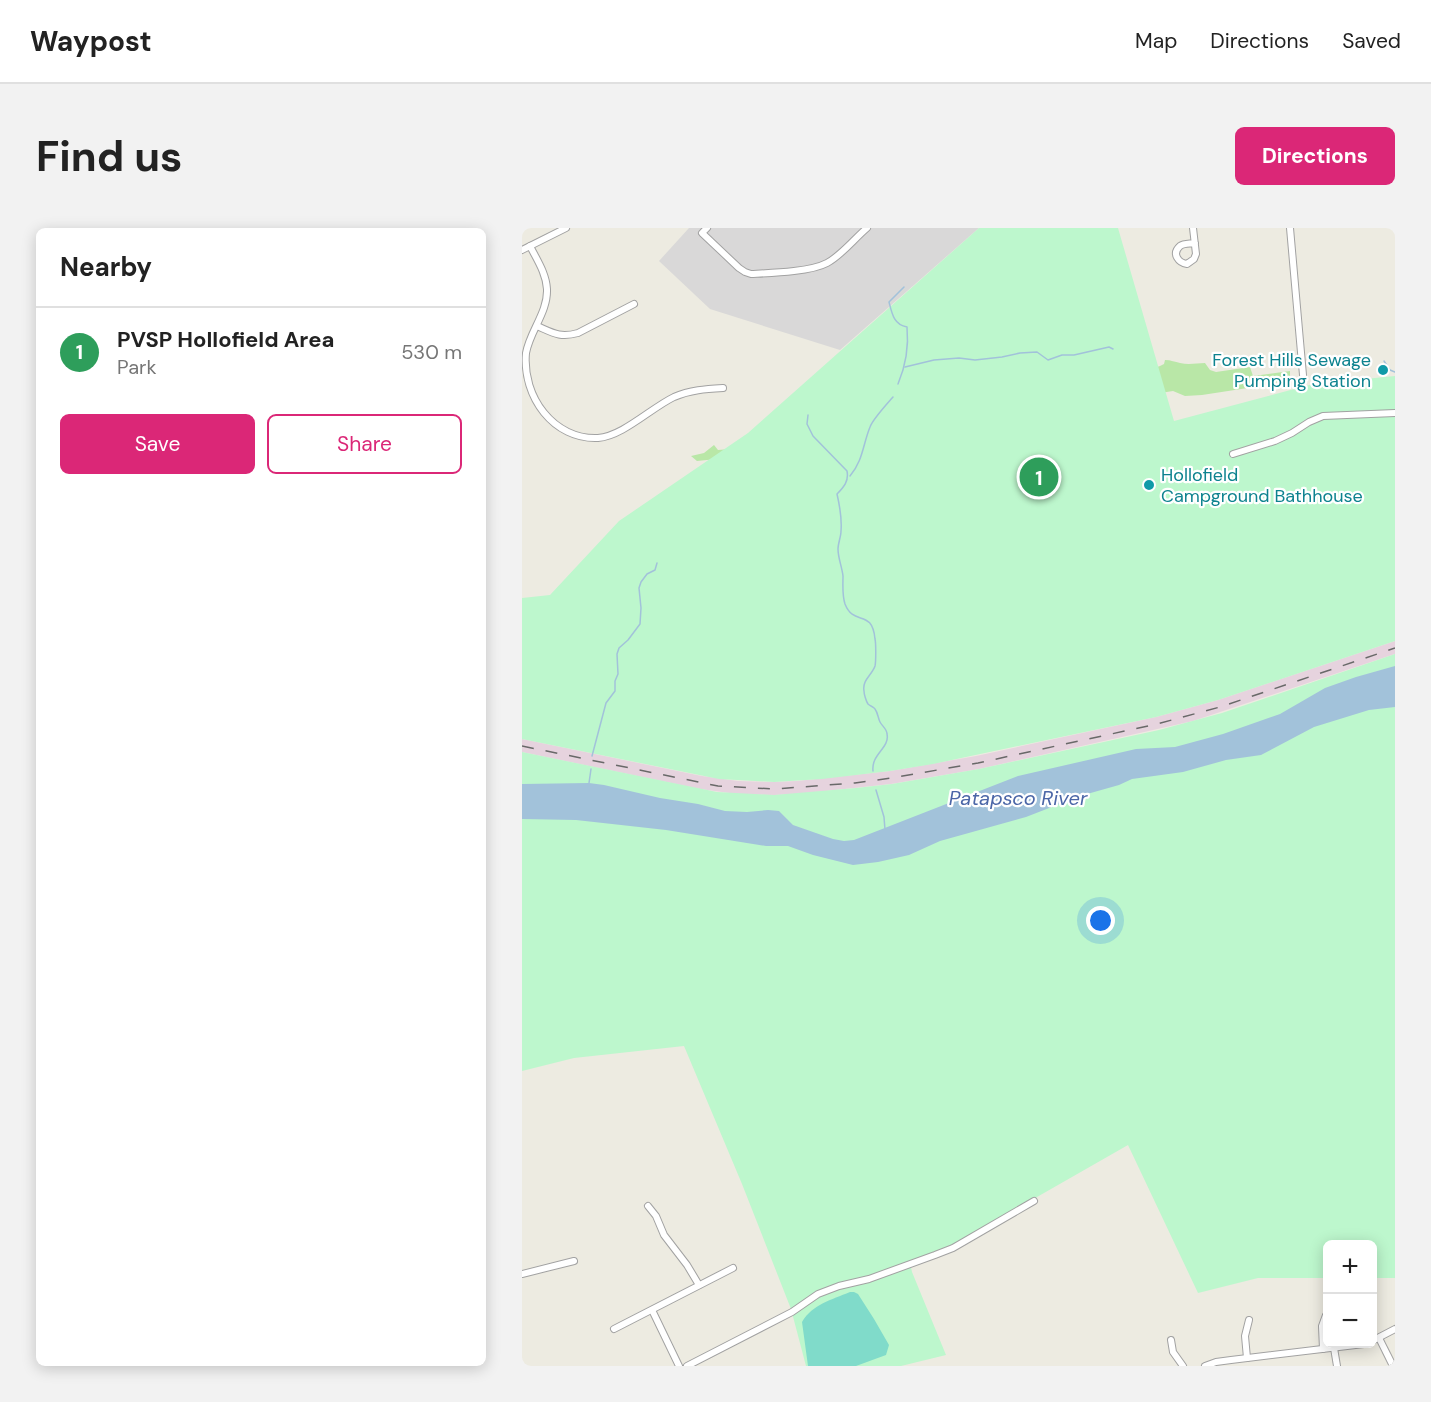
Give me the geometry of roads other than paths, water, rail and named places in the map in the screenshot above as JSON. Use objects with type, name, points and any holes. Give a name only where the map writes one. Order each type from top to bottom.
[{"type":"street","points":[[522,250],[566,228]]},
{"type":"street","points":[[705,231],[739,268],[751,274],[818,267],[836,257],[867,228]]},
{"type":"street","points":[[1193,228],[1195,243],[1196,254],[1194,259],[1187,264],[1178,260],[1176,252],[1180,246],[1195,243]]},
{"type":"street","points":[[1290,228],[1303,375]]},
{"type":"street","points":[[530,246],[542,270],[547,289],[544,308],[526,353],[525,365],[528,386],[537,407],[555,426],[588,438],[609,436],[676,396],[697,390],[723,388]]},
{"type":"street","points":[[537,326],[558,335],[571,335],[634,304]]},
{"type":"street","points":[[1233,454],[1275,441],[1323,416],[1395,413]]},
{"type":"street","points":[[687,1366],[792,1312],[818,1294],[838,1286],[868,1279],[953,1248],[1034,1201]]},
{"type":"street","points":[[648,1206],[656,1216],[664,1235],[699,1285]]},
{"type":"street","points":[[522,1274],[574,1261]]},
{"type":"street","points":[[614,1329],[733,1269]]},
{"type":"street","points":[[652,1310],[679,1366]]},
{"type":"street","points":[[1246,1358],[1245,1336],[1249,1320]]},
{"type":"street","points":[[1323,1324],[1323,1349]]},
{"type":"street","points":[[1377,1338],[1395,1329]]},
{"type":"street","points":[[1171,1340],[1173,1352],[1183,1366]]},
{"type":"street","points":[[1377,1341],[1392,1366]]},
{"type":"street","points":[[1205,1366],[1216,1362],[1232,1363],[1246,1358],[1334,1348],[1337,1366]]},
{"type":"water","name":"Patapsco River","points":[[1395,666],[1395,707],[1369,710],[1314,727],[1261,755],[1226,760],[1183,772],[1132,779],[1026,817],[940,841],[909,855],[878,862],[853,865],[788,846],[766,846],[666,830],[576,820],[522,819],[522,784],[589,783],[725,811],[779,811],[793,825],[833,839],[854,840],[1018,776],[1136,749],[1175,747],[1223,734],[1280,714],[1325,688]]},
{"type":"waterway","points":[[898,384],[906,356],[907,327],[896,321],[889,302],[904,287]]},
{"type":"waterway","points":[[905,367],[934,360],[959,358],[975,360],[1037,352],[1048,360],[1062,355],[1074,355],[1109,347],[1113,349]]},
{"type":"waterway","points":[[1384,361],[1390,370],[1395,372]]},
{"type":"waterway","points":[[850,476],[860,458],[872,424],[893,397]]},
{"type":"waterway","points":[[808,415],[807,424],[813,436],[847,471],[845,484],[837,494],[841,517],[838,549],[843,576],[843,597],[849,611],[867,620],[873,630],[876,644],[875,664],[864,684],[864,692],[867,703],[876,711],[887,734],[886,743],[875,760],[873,771]]},
{"type":"waterway","points":[[592,756],[606,703],[615,691],[619,648],[640,624],[639,588],[641,582],[647,574],[655,570],[657,563]]},
{"type":"waterway","points":[[589,783],[591,769]]},
{"type":"waterway","points":[[876,790],[884,817],[885,830]]},
{"type":"railway","points":[[522,746],[718,786],[774,789],[855,783],[978,763],[1157,724],[1220,707],[1395,648]]},
{"type":"place","name":"Forest Hills Sewage Pumping Station","points":[[1383,370]]},
{"type":"place","name":"PVSP Hollofield Area","points":[[1039,477]]},
{"type":"place","name":"Hollofield Campground Bathhouse","points":[[1149,485]]}]
